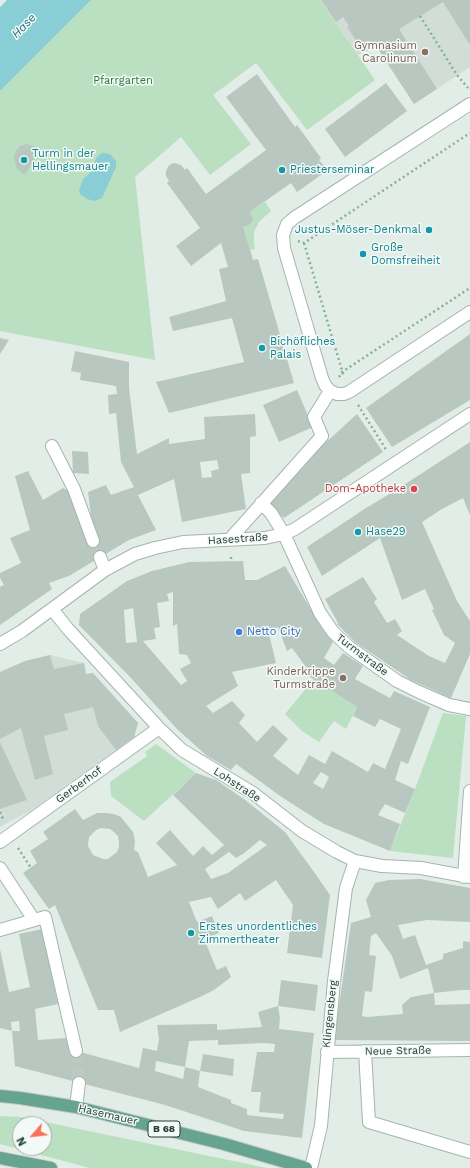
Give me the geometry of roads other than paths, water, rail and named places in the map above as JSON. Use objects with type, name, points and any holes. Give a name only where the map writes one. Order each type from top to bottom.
[{"type":"main road","name":"Hasemauer","points":[[0,1096],[76,1107],[224,1144],[306,1168]]},
{"type":"main road","points":[[0,1158],[51,1168]]},
{"type":"street","points":[[470,104],[294,218],[287,224],[283,235],[284,248],[322,378],[330,391],[336,394],[344,394],[349,392],[470,312]]},
{"type":"street","points":[[230,539],[322,436],[314,417],[330,391]]},
{"type":"street","name":"Hasestraße","points":[[0,644],[52,609],[105,570],[134,554],[183,542],[265,538],[284,534],[295,529],[469,416]]},
{"type":"street","points":[[52,446],[74,489],[93,541]]},
{"type":"street","points":[[261,503],[271,513],[284,534]]},
{"type":"street","name":"Turmstraße","points":[[284,534],[320,613],[333,632],[349,647],[397,681],[449,705],[470,709]]},
{"type":"street","points":[[100,558],[105,570]]},
{"type":"street","name":"Lohstraße","points":[[52,609],[159,728],[182,750],[253,793],[302,831],[355,861],[382,866],[421,868],[467,877]]},
{"type":"street","name":"Gerberhof","points":[[0,842],[159,728]]},
{"type":"street","points":[[467,877],[470,791]]},
{"type":"street","name":"Klingensberg","points":[[311,1168],[321,1126],[334,981],[345,895],[355,861]]},
{"type":"street","points":[[0,868],[34,920]]},
{"type":"street","points":[[0,930],[45,917],[76,1051]]},
{"type":"street","name":"Neue Straße","points":[[327,1052],[470,1050]]},
{"type":"street","points":[[364,1051],[369,1122],[470,1152]]},
{"type":"street","points":[[76,1107],[79,1083]]},
{"type":"water","name":"Hase","points":[[7,0],[91,0],[0,91],[0,7]]},
{"type":"water","points":[[102,153],[110,154],[116,161],[116,167],[102,198],[94,201],[87,199],[80,194],[79,190],[83,179],[89,174],[97,157]]},
{"type":"tunnel","points":[[76,1051],[79,1083]]},
{"type":"place","name":"Gymnasium Carolinum","points":[[425,52]]},
{"type":"place","name":"Turm in der Hellingsmauer","points":[[24,160]]},
{"type":"place","name":"Priesterseminar","points":[[282,170]]},
{"type":"place","name":"Justus-Möser-Denkmal","points":[[429,230]]},
{"type":"place","name":"Große Domsfreiheit","points":[[363,254]]},
{"type":"place","name":"Bichöfliches Palais","points":[[262,348]]},
{"type":"place","name":"Dom-Apotheke","points":[[414,489]]},
{"type":"place","name":"Hase29","points":[[358,532]]},
{"type":"place","name":"Netto City","points":[[239,632]]},
{"type":"place","name":"Kinderkrippe Turmstraße","points":[[343,678]]},
{"type":"place","name":"Erstes unordentliches Zimmertheater","points":[[191,933]]},
{"type":"park label","name":"Pfarrgarten","points":[[123,81]]}]
